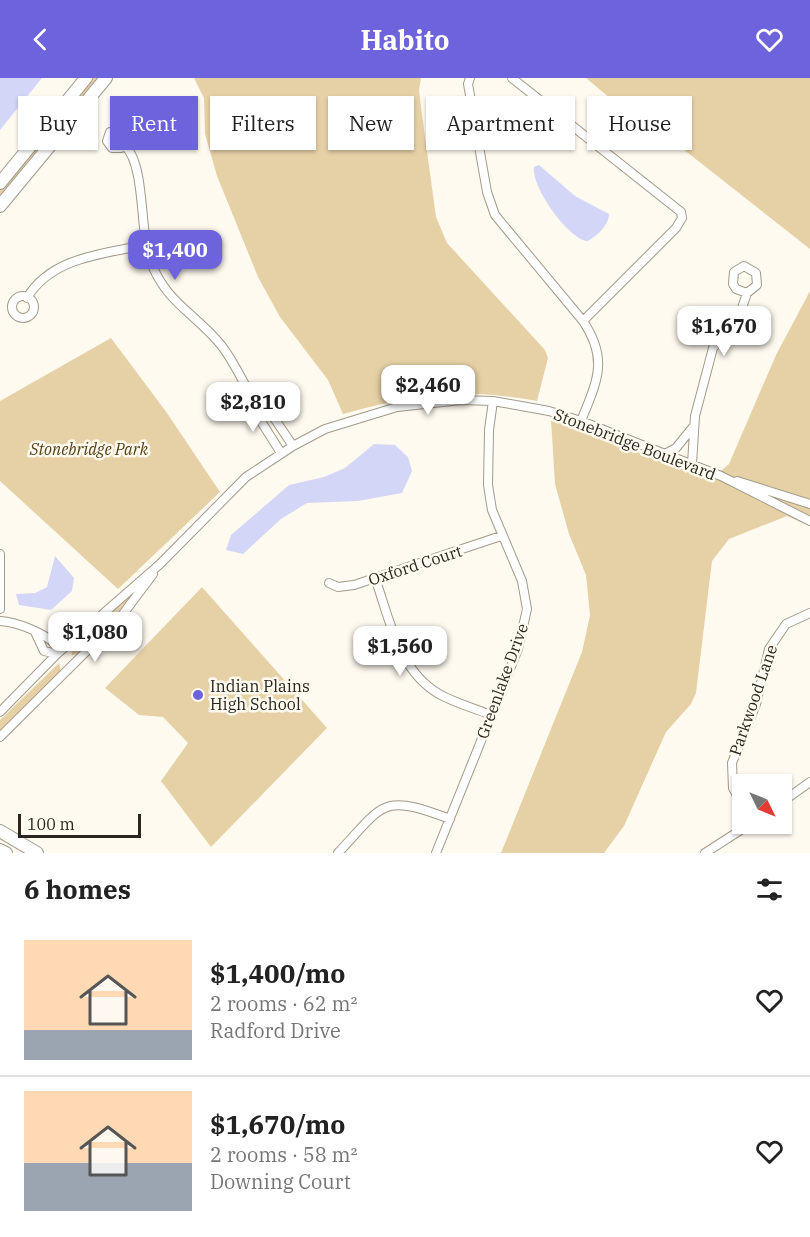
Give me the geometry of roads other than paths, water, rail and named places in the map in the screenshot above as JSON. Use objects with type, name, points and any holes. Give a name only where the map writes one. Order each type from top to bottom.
[{"type":"main road","points":[[0,183],[86,78]]},
{"type":"main road","points":[[0,206],[106,78]]},
{"type":"main road","points":[[0,831],[37,853]]},
{"type":"main road","points":[[0,850],[6,853]]},
{"type":"street","points":[[470,78],[468,84],[487,192],[495,215],[583,321],[592,335],[600,359],[596,383],[581,421]]},
{"type":"street","points":[[512,78],[681,212],[682,218],[676,228],[583,321]]},
{"type":"street","points":[[128,150],[132,156],[139,184],[145,245],[164,288],[180,307],[222,347],[259,408],[257,415],[281,453]]},
{"type":"street","points":[[27,298],[37,284],[62,266],[84,258],[145,245]]},
{"type":"street","points":[[693,465],[693,426],[713,348],[738,320],[747,293]]},
{"type":"street","name":"Stonebridge Boulevard","points":[[0,712],[57,654],[160,564],[225,497],[281,453],[346,421],[397,407],[461,400],[493,401],[549,411],[581,421],[693,465],[810,521]]},
{"type":"street","name":"Greenlake Drive","points":[[436,853],[522,636],[527,609],[522,581],[501,536],[492,510],[488,485],[489,430],[493,401]]},
{"type":"street","points":[[259,408],[268,409],[293,446]]},
{"type":"street","points":[[665,454],[676,448],[693,426]]},
{"type":"street","name":"Stonebridge Boulevard","points":[[730,482],[739,480],[810,504]]},
{"type":"street","name":"Oxford Court","points":[[329,583],[345,586],[375,578],[501,536]]},
{"type":"street","points":[[0,554],[0,609]]},
{"type":"street","name":"Stonebridge Boulevard","points":[[0,737],[120,618],[160,564]]},
{"type":"street","points":[[375,578],[400,650],[414,673],[438,693],[491,715]]},
{"type":"street","name":"Parkwood Lane","points":[[733,774],[732,763],[756,704],[769,649],[786,624],[810,613]]},
{"type":"street","points":[[0,621],[19,623],[36,634],[45,651],[57,654]]},
{"type":"street","points":[[792,795],[810,782]]},
{"type":"street","points":[[338,853],[378,811],[395,803],[415,806],[450,819]]},
{"type":"street","points":[[705,853],[734,834]]},
{"type":"water","points":[[0,78],[42,78],[27,96],[18,96],[18,108],[0,130]]},
{"type":"water","points":[[539,165],[575,196],[609,214],[602,230],[588,241],[571,232],[553,211],[538,187],[534,167]]},
{"type":"water","points":[[374,444],[395,445],[408,457],[412,471],[402,493],[358,501],[307,503],[281,519],[243,554],[226,550],[231,535],[289,485],[324,477],[345,468]]},
{"type":"water","points":[[55,556],[74,578],[72,591],[51,610],[19,605],[16,594],[35,593],[47,587]]},
{"type":"place","name":"Indian Plains High School","points":[[198,695]]},
{"type":"park label","name":"Stonebridge Park","points":[[89,449]]}]
